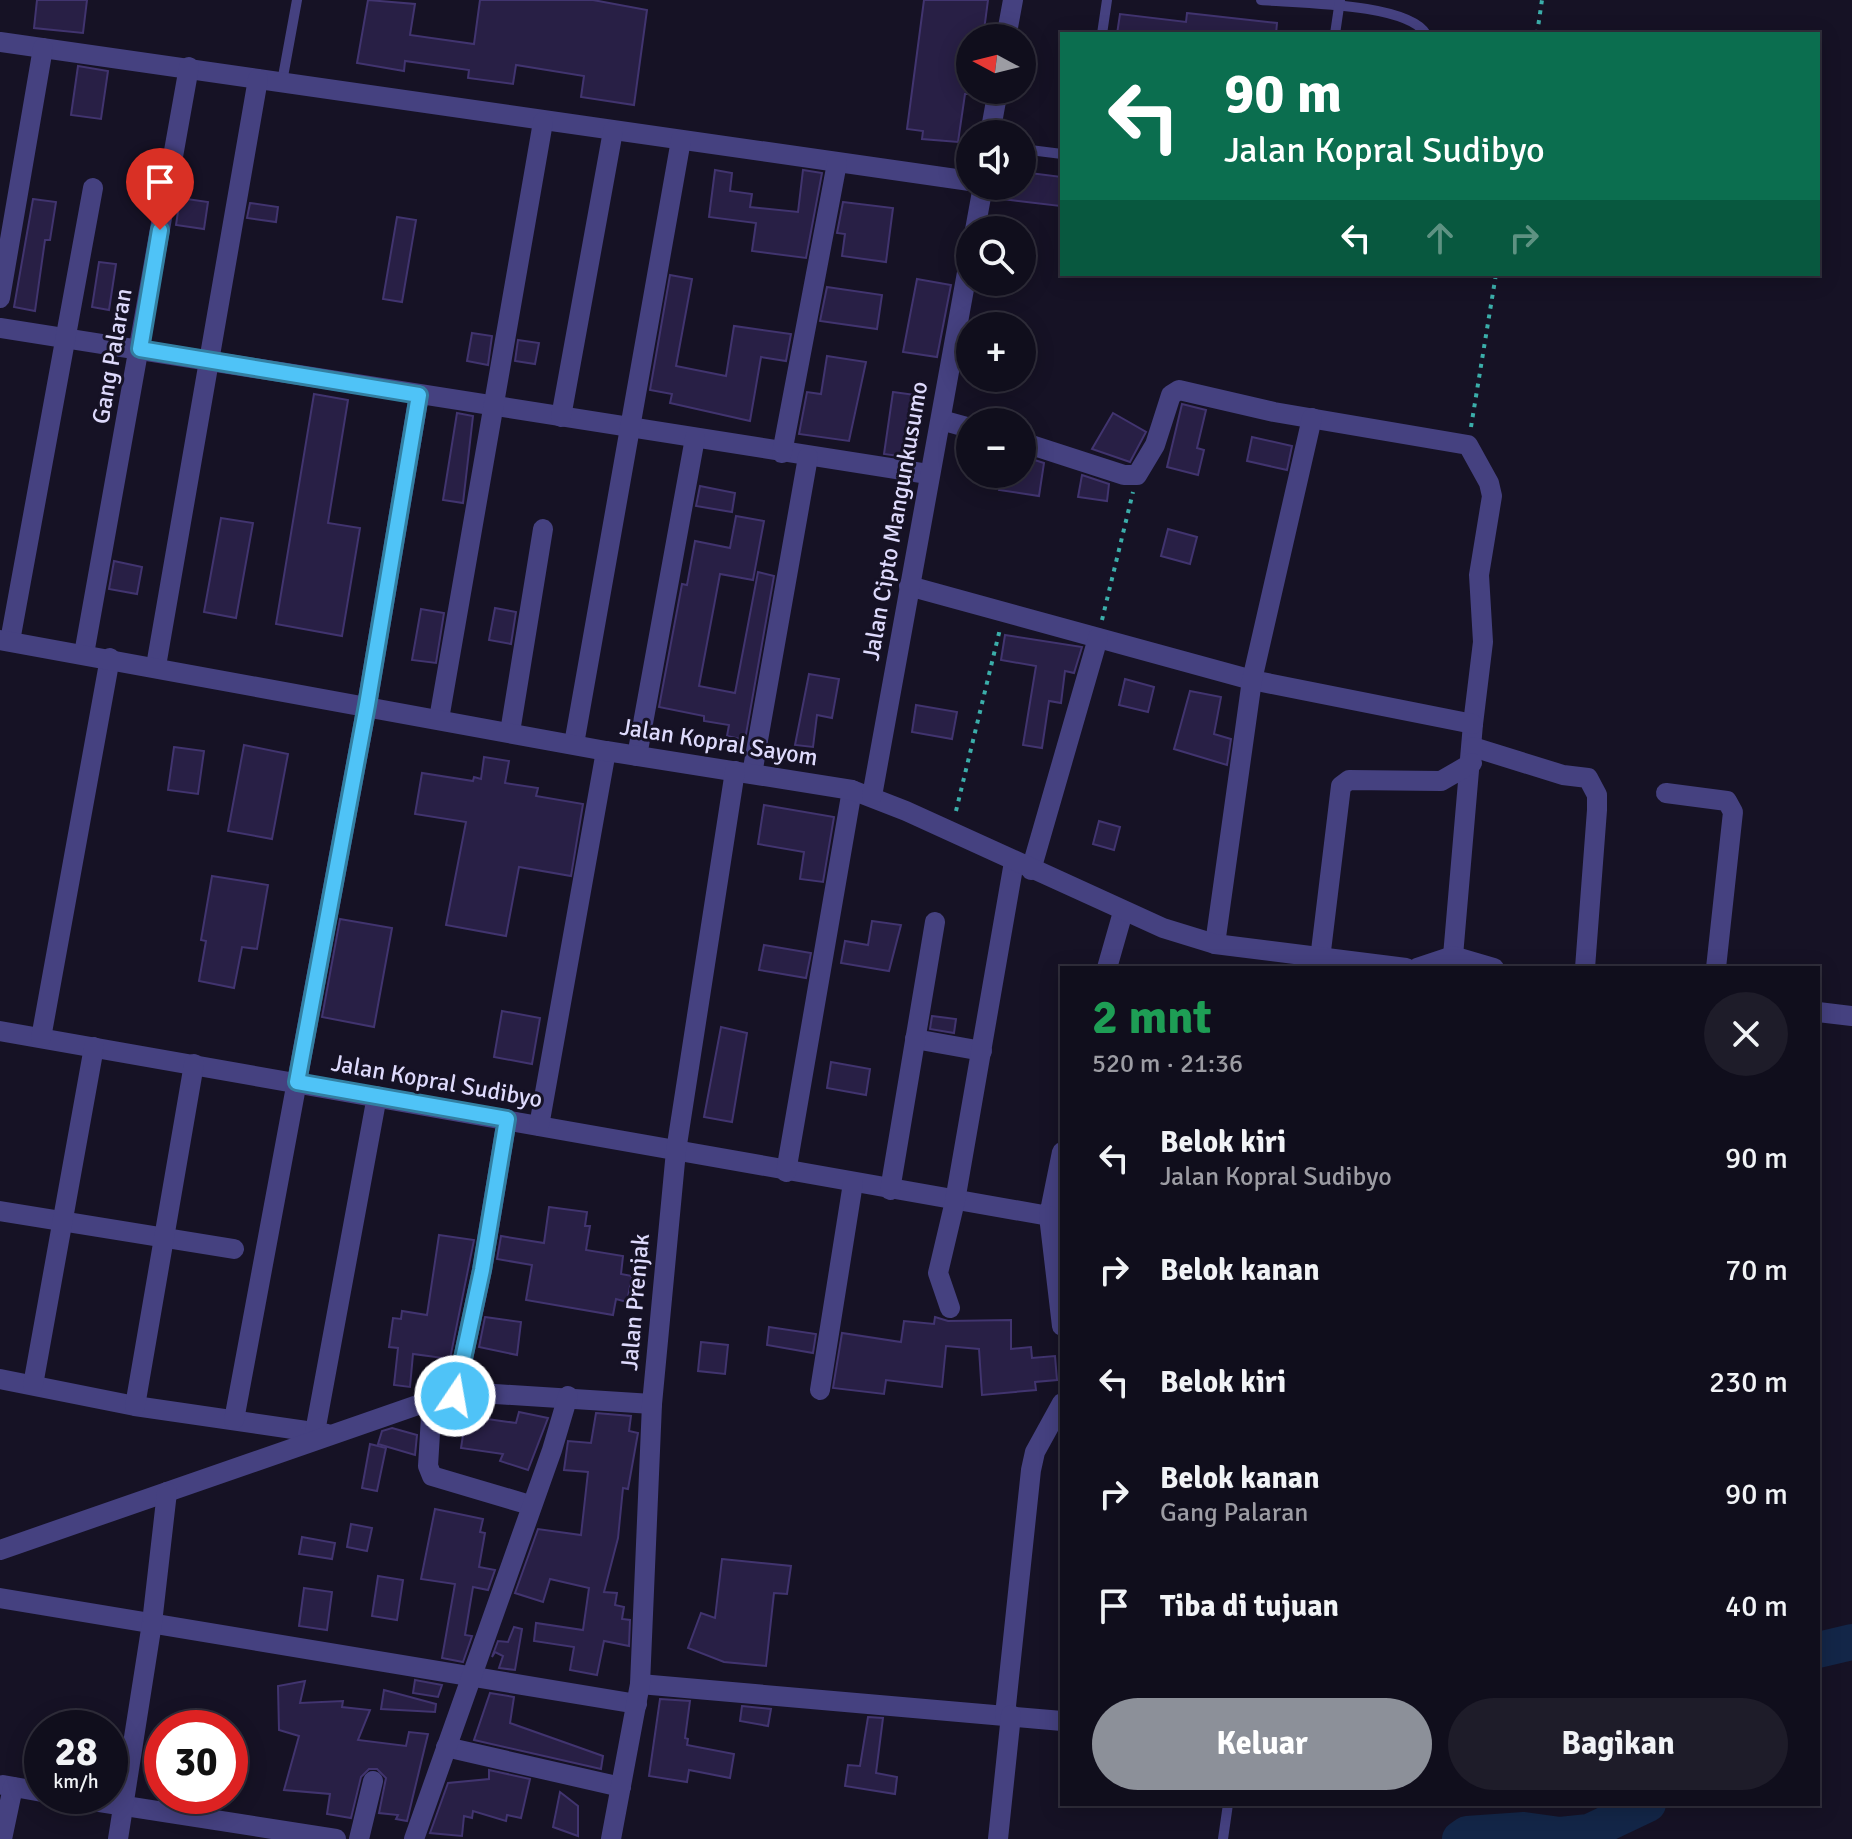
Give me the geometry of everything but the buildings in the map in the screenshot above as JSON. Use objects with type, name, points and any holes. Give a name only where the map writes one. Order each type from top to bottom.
[{"type":"street","points":[[1009,24],[1013,0]]},
{"type":"street","points":[[0,42],[956,179]]},
{"type":"street","points":[[0,298],[43,48]]},
{"type":"street","name":"Gang Palaran","points":[[84,654],[189,67]]},
{"type":"street","points":[[156,666],[258,79]]},
{"type":"street","points":[[439,719],[543,122]]},
{"type":"street","points":[[561,417],[613,131]]},
{"type":"street","points":[[574,744],[681,140]]},
{"type":"street","points":[[782,453],[837,163]]},
{"type":"street","points":[[5,640],[93,188]]},
{"type":"street","name":"Jalan Cipto Mangunkusumo","points":[[786,1172],[862,793],[909,586],[963,296]]},
{"type":"street","points":[[0,328],[928,474]]},
{"type":"street","points":[[1036,447],[1124,475],[1137,475],[1155,445],[1175,391],[1468,445],[1489,483],[1492,496],[1479,575],[1483,642],[1453,956]]},
{"type":"street","points":[[234,1420],[367,705],[419,395]]},
{"type":"street","points":[[1215,944],[1252,680],[1312,418]]},
{"type":"street","points":[[941,420],[956,424]]},
{"type":"street","points":[[637,756],[695,438]]},
{"type":"street","name":"Jalan Prenjak","points":[[611,1839],[639,1694],[652,1404],[676,1151],[744,773],[808,457]]},
{"type":"street","points":[[510,732],[543,529]]},
{"type":"street","points":[[909,586],[1252,680],[1473,724]]},
{"type":"street","points":[[950,1308],[938,1273],[1022,866],[1098,638]]},
{"type":"street","name":"Jalan Kopral Sayom","points":[[5,640],[606,751],[862,793],[1123,912],[1215,944],[1387,966]]},
{"type":"street","points":[[41,1038],[110,658]]},
{"type":"street","points":[[539,1126],[606,751]]},
{"type":"street","points":[[1320,959],[1341,786],[1349,780],[1441,781],[1472,755]]},
{"type":"street","points":[[1472,755],[1588,778],[1594,784],[1597,810],[1585,966]]},
{"type":"street","points":[[1666,793],[1727,801],[1733,812],[1716,966]]},
{"type":"street","points":[[1108,966],[1123,912]]},
{"type":"street","points":[[890,1190],[935,922]]},
{"type":"street","points":[[1423,966],[1453,956],[1487,966]]},
{"type":"street","points":[[1820,1012],[1852,1016]]},
{"type":"street","name":"Jalan Kopral Sudibyo","points":[[0,1031],[1049,1216]]},
{"type":"street","points":[[915,1039],[982,1051]]},
{"type":"street","points":[[33,1385],[94,1047]]},
{"type":"street","points":[[135,1406],[194,1064]]},
{"type":"street","points":[[322,1433],[377,1096]]},
{"type":"street","points":[[455,1396],[482,1270],[507,1119]]},
{"type":"street","points":[[1060,1162],[1049,1216],[1060,1309]]},
{"type":"street","points":[[820,1390],[853,1183]]},
{"type":"street","points":[[0,1211],[234,1249]]},
{"type":"street","points":[[0,1379],[135,1406],[322,1433]]},
{"type":"street","points":[[0,1550],[167,1492],[322,1433],[432,1400],[480,1393],[568,1396],[652,1404]]},
{"type":"street","points":[[414,1839],[568,1396]]},
{"type":"street","points":[[432,1400],[428,1466],[432,1476],[530,1505]]},
{"type":"street","points":[[998,1839],[1031,1470],[1035,1452],[1060,1407]]},
{"type":"street","points":[[128,1770],[152,1623],[167,1492]]},
{"type":"street","points":[[0,1598],[473,1676],[639,1694],[1008,1715],[1060,1721]]},
{"type":"street","points":[[446,1747],[621,1787]]},
{"type":"street","points":[[359,1839],[373,1781]]},
{"type":"street","points":[[2,1839],[6,1786]]},
{"type":"street","points":[[128,1808],[336,1839]]},
{"type":"street","points":[[118,1839],[121,1814]]},
{"type":"lane","points":[[282,82],[297,0]]},
{"type":"lane","points":[[1102,32],[1107,0]]},
{"type":"lane","points":[[1261,0],[1339,4],[1389,13],[1412,21],[1424,32]]},
{"type":"lane","points":[[1389,13],[1390,0]]},
{"type":"lane","points":[[1335,32],[1339,4]]},
{"type":"lane","points":[[1036,151],[1060,154]]},
{"type":"lane","points":[[1223,1839],[1228,1806]]},
{"type":"path","points":[[1537,32],[1542,0]]},
{"type":"path","points":[[1468,445],[1496,276]]},
{"type":"path","points":[[1098,638],[1137,475]]},
{"type":"path","points":[[951,832],[1005,612]]},
{"type":"waterway","points":[[1820,1650],[1852,1642]]},
{"type":"waterway","points":[[1460,1839],[1467,1834],[1524,1830],[1560,1835],[1589,1832],[1644,1806]]},
{"type":"route","points":[[160,230],[140,349],[419,395],[367,705],[297,1082],[507,1119],[482,1270],[455,1396]]}]
